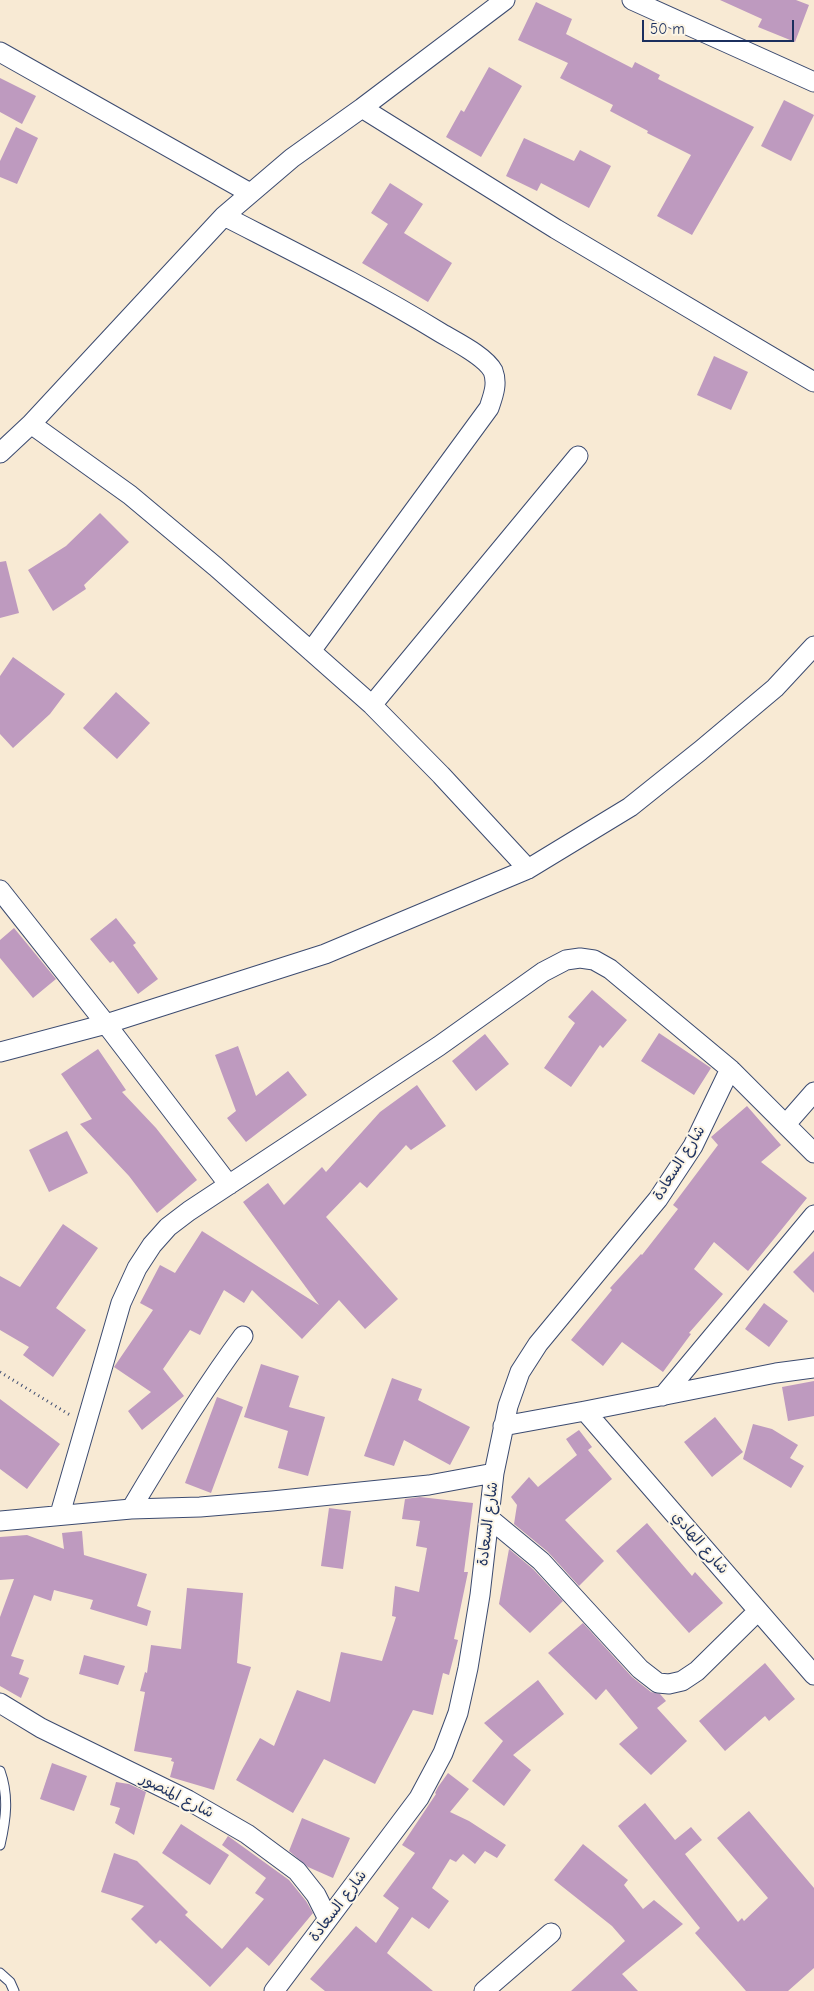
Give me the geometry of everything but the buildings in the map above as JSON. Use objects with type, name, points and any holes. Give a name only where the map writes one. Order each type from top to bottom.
[{"type":"street","points":[[0,453],[31,424],[224,216],[292,158],[362,108],[505,0]]},
{"type":"street","points":[[632,0],[814,82]]},
{"type":"street","points":[[0,52],[250,193]]},
{"type":"street","points":[[362,108],[556,229],[814,382]]},
{"type":"street","points":[[224,216],[381,297],[457,343],[479,357],[492,371],[496,385],[489,408],[311,651]]},
{"type":"street","points":[[31,424],[130,495],[216,566],[311,651],[372,706],[441,775],[528,870]]},
{"type":"street","points":[[372,706],[578,456]]},
{"type":"street","points":[[0,1052],[106,1024],[325,954],[528,870],[630,807],[775,688],[814,646]]},
{"type":"street","points":[[0,890],[106,1024],[229,1185]]},
{"type":"street","points":[[60,1514],[121,1303],[137,1268],[152,1245],[168,1227],[189,1210],[439,1046],[543,972],[566,960],[580,958],[594,960],[610,969],[730,1070],[814,1153]]},
{"type":"street","name":"شارع السعادة","points":[[274,1991],[419,1798],[443,1753],[458,1713],[468,1668],[480,1595],[494,1473],[508,1406],[520,1372],[538,1344],[658,1199],[693,1146],[730,1070]]},
{"type":"street","points":[[786,1124],[814,1092]]},
{"type":"street","points":[[663,1396],[814,1216]]},
{"type":"street","points":[[131,1508],[224,1362],[244,1336]]},
{"type":"street","points":[[503,1426],[776,1373],[814,1368]]},
{"type":"street","name":"شارع الهادي","points":[[585,1411],[814,1675]]},
{"type":"street","points":[[0,1521],[131,1508],[200,1507],[272,1501],[429,1485],[494,1473]]},
{"type":"street","points":[[489,1518],[540,1561],[640,1669],[658,1683],[669,1684],[682,1681],[697,1671],[758,1611]]},
{"type":"street","name":"شارع المنصور","points":[[0,1703],[41,1728],[188,1800],[247,1834],[297,1870],[316,1895],[328,1919]]},
{"type":"street","points":[[484,1991],[550,1933]]},
{"type":"lane","points":[[0,1771],[5,1784],[7,1801],[0,1845]]},
{"type":"lane","points":[[0,1973],[10,1982],[14,1991]]},
{"type":"path","points":[[0,1372],[85,1425]]}]
